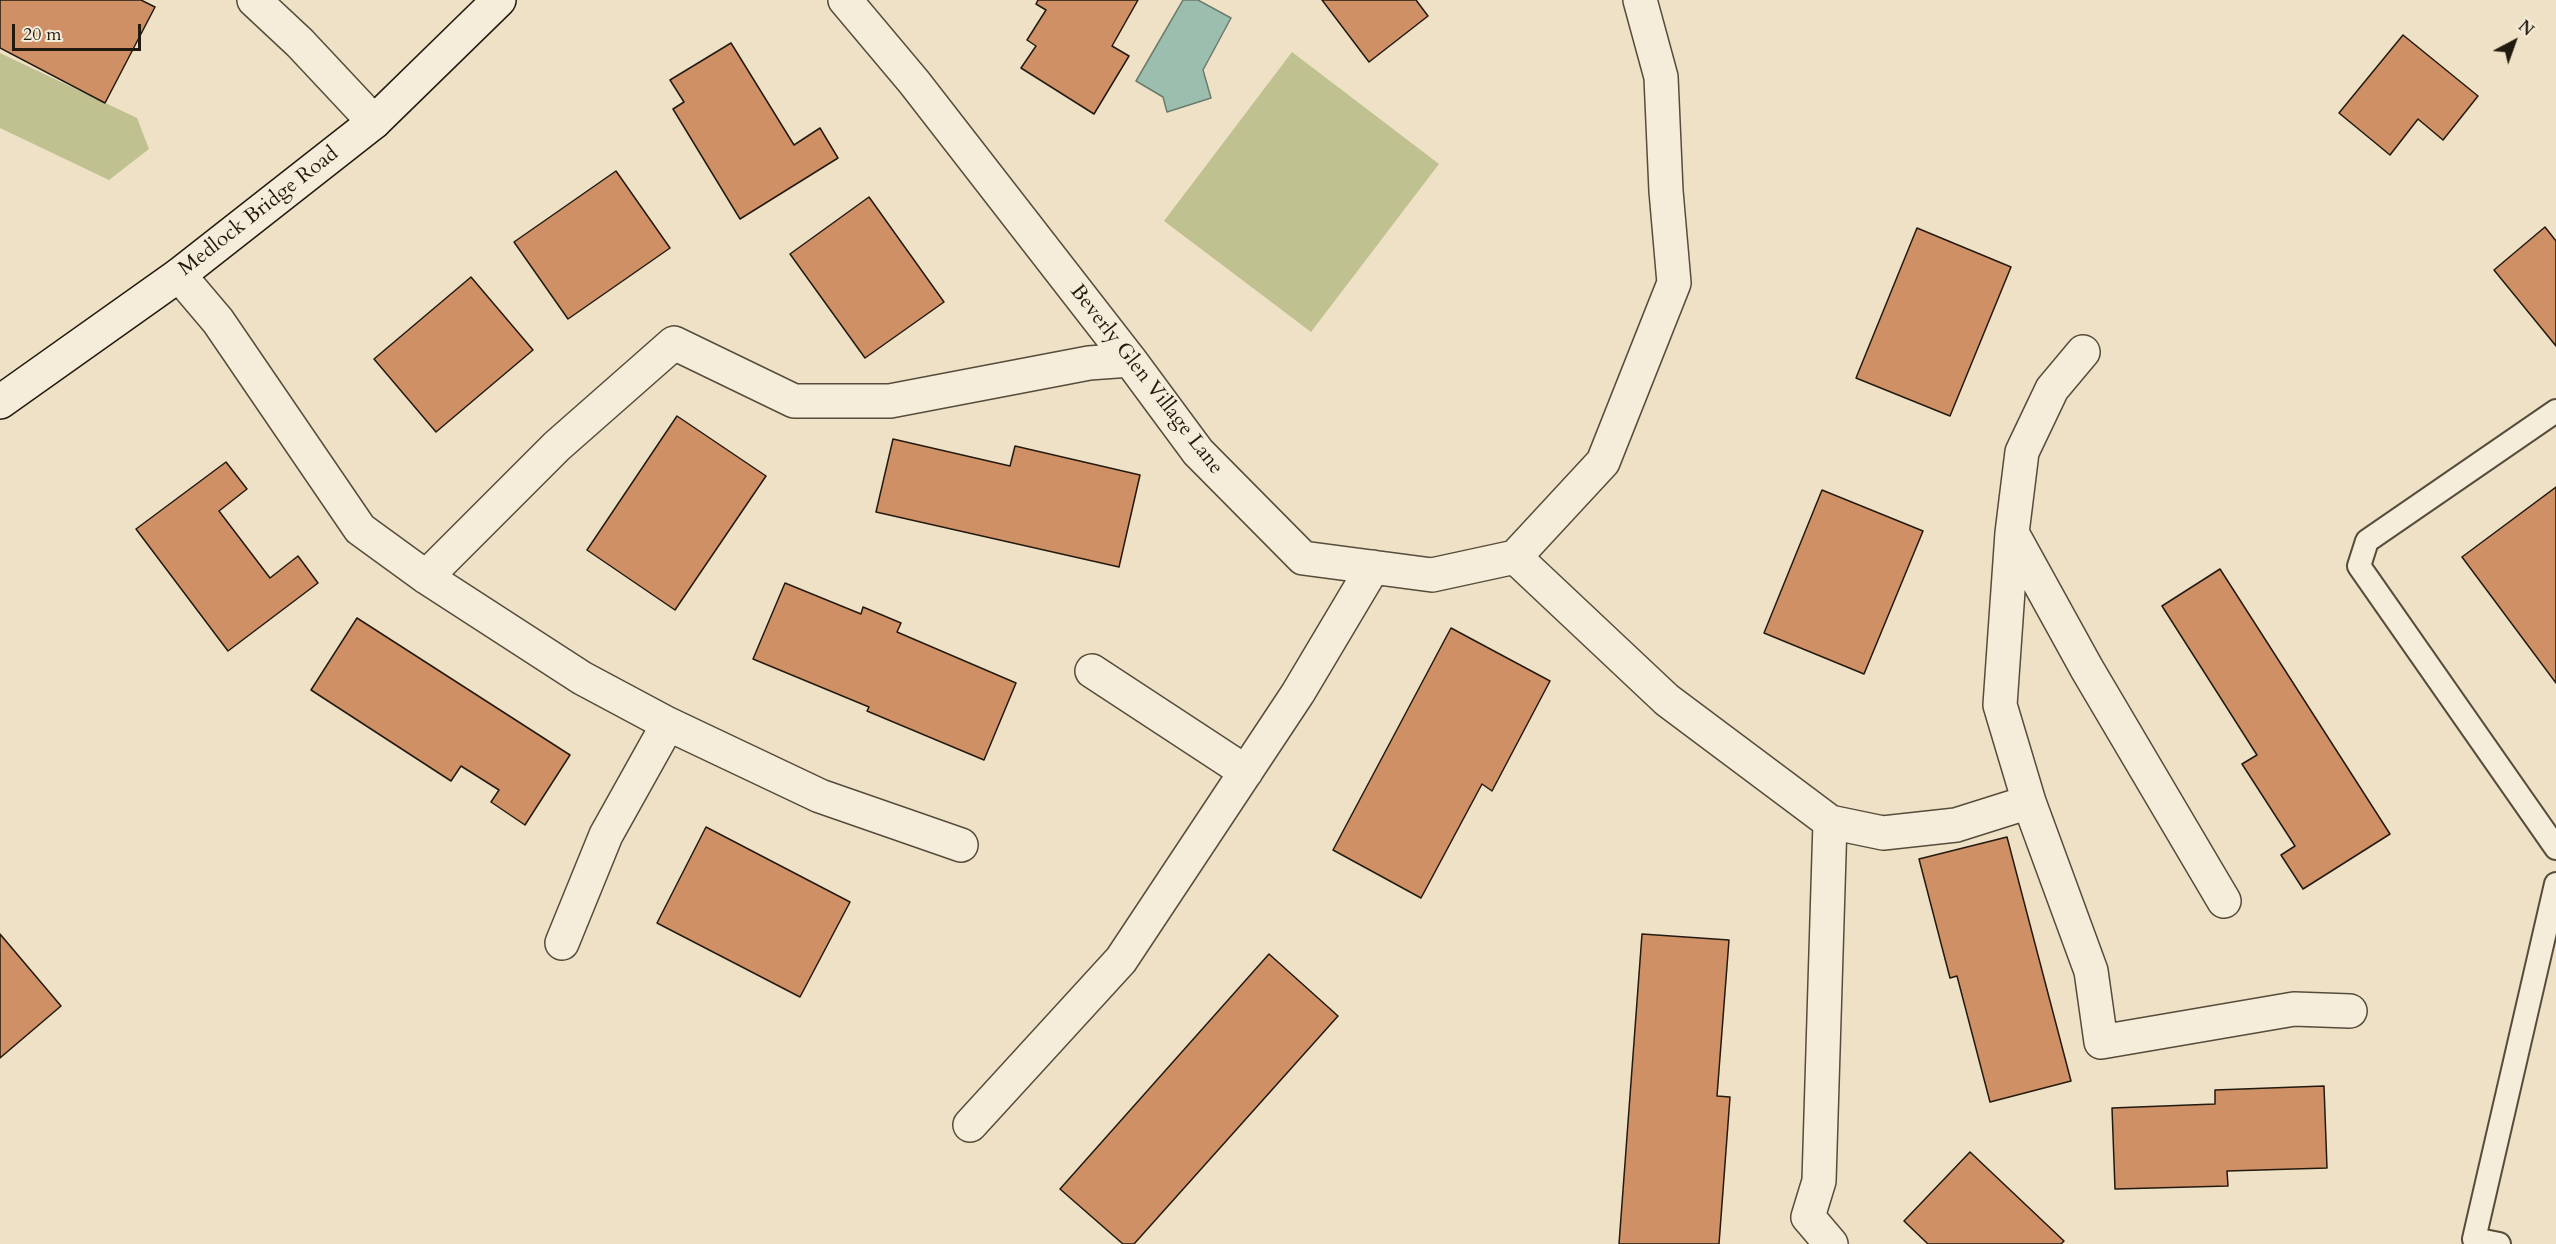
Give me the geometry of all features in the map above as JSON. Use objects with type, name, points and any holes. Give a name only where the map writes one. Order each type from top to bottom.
[{"type":"street","points":[[254,0],[300,43],[374,122]]},
{"type":"street","name":"Medlock Bridge Road","points":[[0,402],[179,275],[374,122],[499,0]]},
{"type":"street","name":"Beverly Glen Village Lane","points":[[845,0],[914,82],[1130,360],[1198,452],[1303,558],[1432,575],[1515,557]]},
{"type":"street","points":[[1640,0],[1661,77],[1666,190],[1674,283],[1603,462],[1515,557],[1667,700],[1830,822],[1883,833],[1956,825],[2029,802]]},
{"type":"street","points":[[179,275],[218,321],[360,529],[426,578],[582,678],[668,724],[820,796],[961,844]]},
{"type":"street","points":[[426,578],[557,446],[674,343],[794,400],[890,401],[1089,363],[1130,360]]},
{"type":"street","points":[[2083,352],[2052,389],[2022,452],[2012,533],[2000,705],[2029,802],[2091,971],[2101,1042],[2294,1010],[2350,1011]]},
{"type":"street","points":[[2012,533],[2087,669],[2224,901]]},
{"type":"street","points":[[970,1125],[1121,960],[1298,693],[1373,567]]},
{"type":"street","points":[[1092,671],[1246,772]]},
{"type":"street","points":[[562,943],[606,835],[668,724]]},
{"type":"street","points":[[1830,822],[1819,1182],[1803,1230],[1831,1244]]},
{"type":"lane","points":[[2556,411],[2367,541],[2359,566],[2556,848]]},
{"type":"lane","points":[[2499,1244],[2475,1239],[2556,884]]},
{"type":"green space","points":[[1292,52],[1439,164],[1311,332],[1164,221]]},
{"type":"green space","points":[[0,53],[137,118],[149,149],[109,180],[0,128]]},
{"type":"shaded area","points":[[1183,0],[1198,0],[1231,18],[1203,70],[1211,98],[1167,112],[1163,97],[1136,81]]},
{"type":"building","points":[[0,0],[141,0],[155,7],[105,103],[0,48]]},
{"type":"building","points":[[1038,0],[1138,0],[1112,46],[1129,56],[1094,114],[1021,68],[1036,46],[1027,40],[1046,10],[1036,4]]},
{"type":"building","points":[[1322,0],[1416,0],[1428,16],[1369,62]]},
{"type":"building","points":[[2403,35],[2478,96],[2443,140],[2418,119],[2390,155],[2339,113]]},
{"type":"building","points":[[731,43],[794,145],[820,128],[838,158],[740,219],[673,109],[684,102],[670,80]]},
{"type":"building","points":[[616,171],[670,248],[568,319],[514,242]]},
{"type":"building","points":[[869,197],[944,302],[865,358],[790,254]]},
{"type":"building","points":[[2545,227],[2556,241],[2556,346],[2494,270]]},
{"type":"building","points":[[1917,228],[2011,267],[1950,416],[1856,378]]},
{"type":"building","points":[[471,277],[533,350],[436,432],[374,359]]},
{"type":"building","points":[[677,416],[766,476],[675,610],[587,550]]},
{"type":"building","points":[[893,439],[1010,466],[1015,446],[1140,475],[1119,567],[876,512]]},
{"type":"building","points":[[226,462],[247,489],[219,511],[270,578],[298,556],[318,583],[228,651],[136,529]]},
{"type":"building","points":[[2556,487],[2556,683],[2462,557]]},
{"type":"building","points":[[1822,490],[1923,531],[1864,674],[1764,633]]},
{"type":"building","points":[[2220,569],[2390,834],[2303,889],[2281,855],[2295,846],[2242,764],[2257,755],[2162,606]]},
{"type":"building","points":[[785,583],[861,614],[863,607],[901,623],[897,632],[1016,683],[984,760],[867,711],[869,707],[753,659]]},
{"type":"building","points":[[357,618],[570,755],[525,825],[491,802],[499,790],[461,766],[451,781],[311,690]]},
{"type":"building","points":[[1451,628],[1550,681],[1492,791],[1482,784],[1421,898],[1333,850]]},
{"type":"building","points":[[706,827],[850,902],[800,997],[657,923]]},
{"type":"building","points":[[2007,837],[2071,1081],[1990,1102],[1957,976],[1950,978],[1919,859]]},
{"type":"building","points":[[0,934],[61,1006],[0,1058]]},
{"type":"building","points":[[1642,934],[1729,940],[1717,1096],[1730,1097],[1719,1244],[1619,1244]]},
{"type":"building","points":[[1269,954],[1338,1016],[1134,1244],[1123,1244],[1060,1189]]},
{"type":"building","points":[[2324,1086],[2327,1168],[2227,1171],[2228,1186],[2115,1189],[2112,1108],[2215,1104],[2215,1090]]},
{"type":"building","points":[[1970,1152],[2064,1241],[2061,1244],[1928,1244],[1904,1221]]}]
